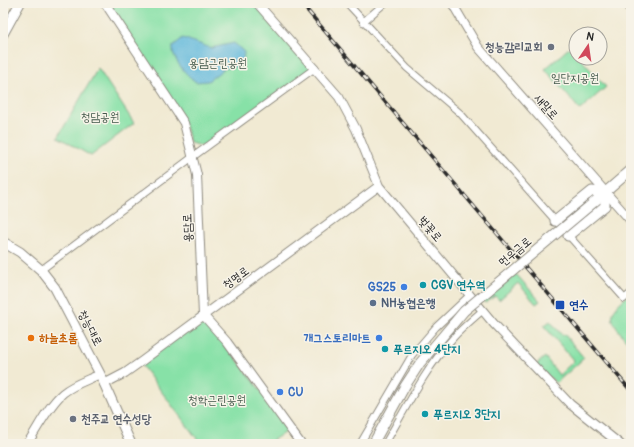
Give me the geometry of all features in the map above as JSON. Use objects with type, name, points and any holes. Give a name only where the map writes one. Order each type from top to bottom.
[{"type":"main road","points":[[3,34],[20,3]]},
{"type":"main road","name":"먼우금로","points":[[373,444],[405,386],[420,363],[464,311],[631,170]]},
{"type":"main road","points":[[555,221],[592,191],[605,192],[605,206],[568,236]]},
{"type":"main road","name":"청능대로","points":[[3,242],[20,252],[41,270],[55,288],[100,374],[131,444]]},
{"type":"street","name":"용담로","points":[[105,3],[184,123],[194,156],[197,175],[200,211],[203,315]]},
{"type":"street","name":"벚꽃로","points":[[257,3],[339,97],[356,129],[379,186],[482,310],[570,404],[620,444]]},
{"type":"street","points":[[347,3],[407,68],[460,113],[624,298],[631,293]]},
{"type":"street","points":[[363,22],[385,3]]},
{"type":"street","name":"새말로","points":[[452,3],[478,48],[631,221]]},
{"type":"street","points":[[624,3],[631,11]]},
{"type":"street","points":[[41,270],[315,68]]},
{"type":"street","name":"청명로","points":[[104,384],[125,373],[203,315],[239,291],[379,186]]},
{"type":"street","points":[[360,444],[412,355],[436,327],[470,295]]},
{"type":"street","points":[[385,444],[415,391],[433,363],[454,338],[482,310]]},
{"type":"street","points":[[203,315],[227,342],[301,444]]},
{"type":"street","points":[[27,444],[52,405],[62,394],[72,387],[100,374]]},
{"type":"green space","name":"용담근린공원","points":[[105,3],[257,3],[315,68],[206,147],[190,143],[185,126]]},
{"type":"green space","name":"일단지공원","points":[[568,49],[568,66],[587,66],[606,87],[580,110],[545,69]]},
{"type":"green space","name":"청담공원","points":[[98,68],[134,123],[91,156],[58,137]]},
{"type":"green space","points":[[516,274],[540,301],[536,304],[518,283],[499,300],[495,296],[486,303],[483,301]]},
{"type":"green space","points":[[631,293],[631,346],[618,330],[613,319],[613,313],[616,307]]},
{"type":"green space","name":"청학근린공원","points":[[203,315],[290,429],[267,444],[201,444],[139,362]]},
{"type":"green space","points":[[550,321],[562,335],[564,334],[584,358],[556,383],[536,365],[545,357],[559,375],[574,361],[544,326]]},
{"type":"water","points":[[183,38],[211,48],[234,43],[244,52],[243,61],[239,66],[225,68],[208,81],[196,82],[184,71],[174,56],[173,46]]},
{"type":"railway","points":[[301,3],[631,391]]},
{"type":"place","name":"청능감리교회","points":[[551,47]]},
{"type":"place","name":"CGV 연수역","points":[[423,285]]},
{"type":"place","name":"GS25","points":[[404,287]]},
{"type":"place","name":"NH농협은행","points":[[373,303]]},
{"type":"place","name":"연수","points":[[560,305]]},
{"type":"place","name":"하늘초롬","points":[[31,338]]},
{"type":"place","name":"개그스토리마트","points":[[379,338]]},
{"type":"place","name":"푸르지오 4단지","points":[[385,349]]},
{"type":"place","name":"CU","points":[[280,392]]},
{"type":"place","name":"푸르지오 3단지","points":[[425,414]]},
{"type":"place","name":"천주교 연수성당","points":[[73,419]]}]
